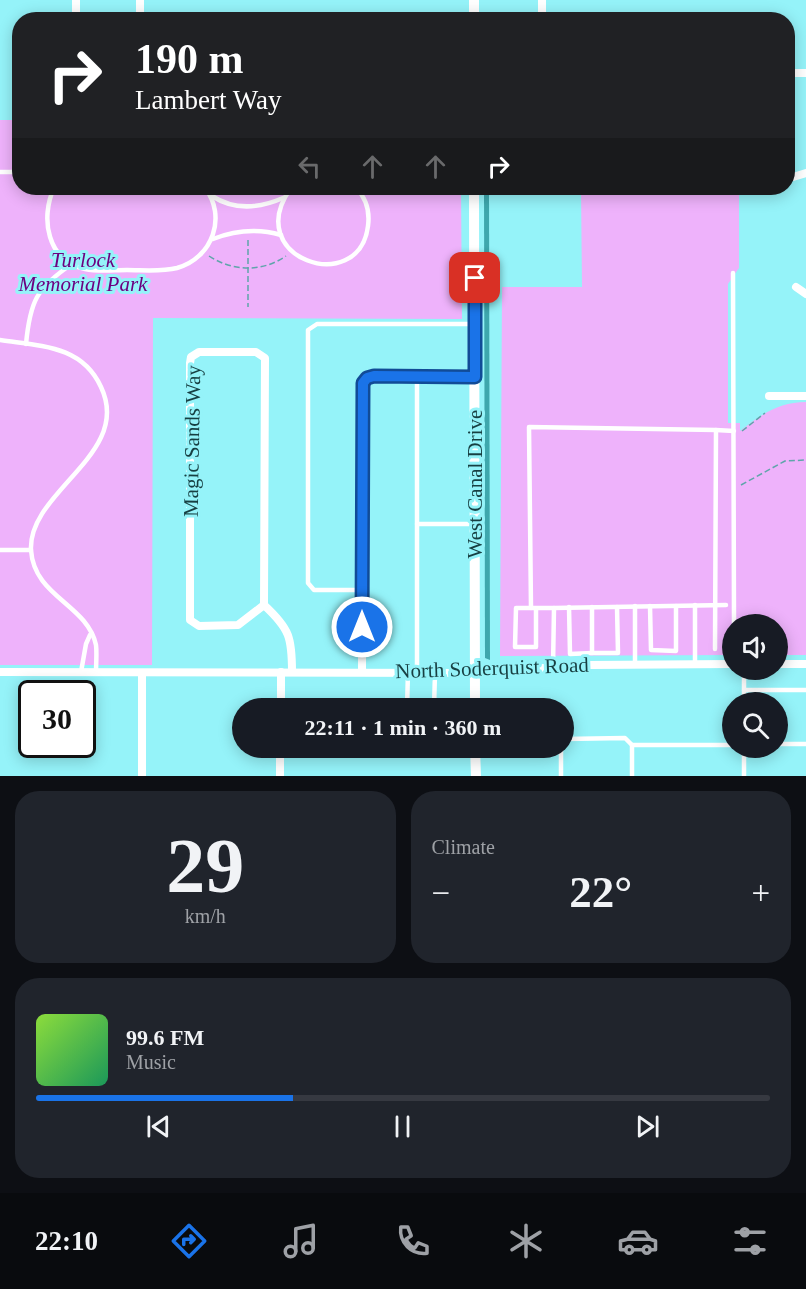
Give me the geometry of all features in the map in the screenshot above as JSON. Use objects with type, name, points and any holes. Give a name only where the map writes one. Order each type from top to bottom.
[{"type":"street","name":"West Canal Drive","points":[[474,195],[475,698]]},
{"type":"street","points":[[796,287],[806,294]]},
{"type":"street","name":"Magic Sands Way","points":[[199,352],[256,352],[265,358],[264,605],[235,626],[199,626],[190,620],[190,363],[191,357],[199,352]]},
{"type":"street","points":[[362,672],[362,386],[365,379],[371,377],[475,377]]},
{"type":"street","points":[[769,396],[806,396]]},
{"type":"street","points":[[264,605],[288,631],[292,672]]},
{"type":"street","name":"North Soderquist Road","points":[[0,672],[475,673],[635,664],[722,664]]},
{"type":"street","points":[[788,664],[806,664]]},
{"type":"street","points":[[280,698],[281,672]]},
{"type":"street","points":[[142,673],[142,776]]},
{"type":"street","points":[[280,758],[280,776]]},
{"type":"street","points":[[476,758],[476,776]]},
{"type":"lane","points":[[52,195],[48,207],[48,231],[57,251],[72,264],[99,270],[164,270],[193,261],[213,239],[237,231],[261,231],[281,235]]},
{"type":"lane","points":[[286,195],[278,216],[281,235],[291,251],[303,260],[316,264],[335,263],[353,254],[362,244],[369,218],[367,205],[361,195]]},
{"type":"lane","points":[[212,196],[216,219],[213,239]]},
{"type":"lane","points":[[212,196],[221,202],[246,207],[262,206],[284,198]]},
{"type":"lane","points":[[26,344],[31,307],[37,294],[46,282],[72,264]]},
{"type":"lane","points":[[733,273],[734,614]]},
{"type":"lane","points":[[362,590],[314,590],[308,583],[308,330],[317,324],[475,324]]},
{"type":"lane","points":[[0,340],[57,348],[74,354],[87,365],[104,392],[106,411],[104,426],[90,458],[41,513],[33,528],[32,550],[32,562],[44,584],[85,624],[96,644],[96,672]]},
{"type":"lane","points":[[409,698],[413,672],[417,524],[417,377]]},
{"type":"lane","points":[[726,605],[554,608],[533,608],[516,608],[515,647],[536,647],[533,608],[529,427],[734,431]]},
{"type":"lane","points":[[715,649],[716,430]]},
{"type":"lane","points":[[417,524],[475,524]]},
{"type":"lane","points":[[0,550],[32,550]]},
{"type":"lane","points":[[694,664],[695,605]]},
{"type":"lane","points":[[635,606],[635,664]]},
{"type":"lane","points":[[650,606],[651,650],[676,651],[676,606]]},
{"type":"lane","points":[[568,607],[570,654],[592,654],[618,653],[617,607]]},
{"type":"lane","points":[[592,607],[592,654]]},
{"type":"lane","points":[[553,667],[554,608]]},
{"type":"lane","points":[[81,672],[90,635]]},
{"type":"lane","points":[[434,698],[435,673]]},
{"type":"lane","points":[[744,680],[744,690],[806,690]]},
{"type":"lane","points":[[574,739],[625,738],[632,745],[722,745]]},
{"type":"lane","points":[[788,744],[806,744]]},
{"type":"lane","points":[[632,745],[632,776]]},
{"type":"lane","points":[[561,758],[561,776]]},
{"type":"lane","points":[[744,758],[744,776]]},
{"type":"path","points":[[244,201],[248,197],[251,200]]},
{"type":"path","points":[[248,240],[248,307]]},
{"type":"path","points":[[208,255],[225,264],[248,268],[268,265],[287,255]]},
{"type":"path","points":[[741,432],[765,413]]},
{"type":"path","points":[[741,474],[741,485],[785,461],[806,460]]},
{"type":"green space","name":"Turlock Memorial Park","points":[[0,120],[12,120],[12,195],[461,195],[462,319],[153,318],[152,665],[0,665]]},
{"type":"green space","points":[[581,195],[739,195],[739,268],[728,284],[728,423],[740,423],[740,431],[770,410],[787,404],[806,402],[806,655],[788,655],[788,614],[722,614],[722,655],[500,656],[502,287],[582,287]]},
{"type":"water","points":[[484,195],[489,195],[490,660],[485,658]]},
{"type":"route","points":[[362,627],[363,383],[365,379],[374,376],[475,377],[475,278]]}]
